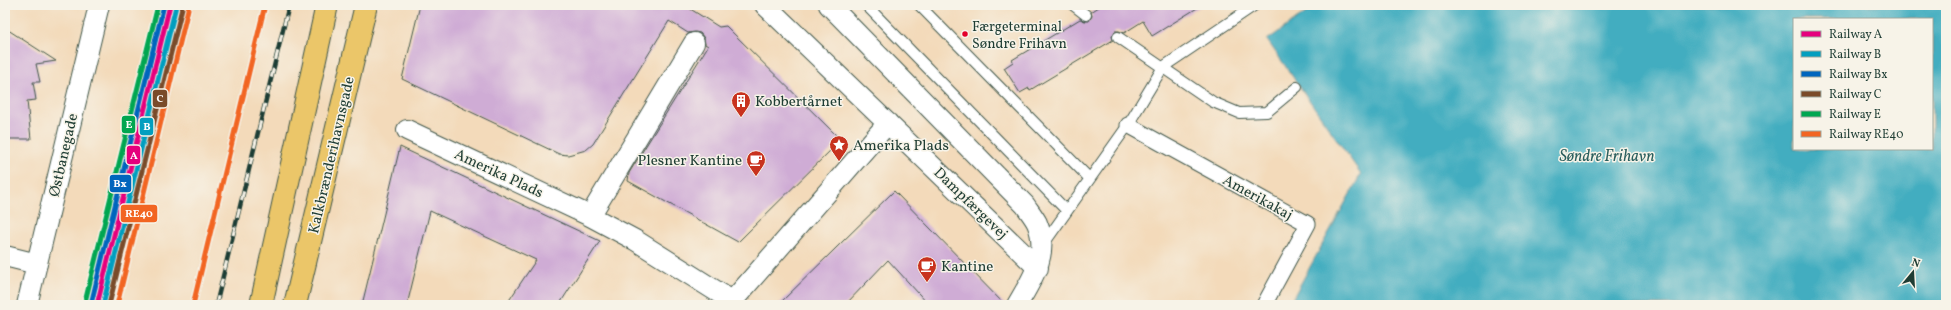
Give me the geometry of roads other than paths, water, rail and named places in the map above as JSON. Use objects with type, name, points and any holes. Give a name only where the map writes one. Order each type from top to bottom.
[{"type":"main road","points":[[261,305],[327,5]]},
{"type":"main road","name":"Kalkbrænderihavnsgade","points":[[295,305],[366,5]]},
{"type":"street","name":"Østbanegade","points":[[27,305],[99,5]]},
{"type":"street","name":"Dampfærgevej","points":[[765,5],[1038,268]]},
{"type":"street","points":[[828,5],[1025,205],[1037,224],[1043,246],[1038,268],[1017,305]]},
{"type":"street","points":[[590,216],[694,43]]},
{"type":"street","name":"Amerika Plads","points":[[407,130],[590,216],[635,240],[730,303],[888,123]]},
{"type":"street","name":"Amerikakaj","points":[[1128,125],[1308,224],[1264,305]]},
{"type":"street","points":[[5,256],[37,264]]},
{"type":"lane","points":[[866,5],[1067,211]]},
{"type":"lane","points":[[919,5],[1090,179]]},
{"type":"lane","points":[[1073,5],[1086,15]]},
{"type":"lane","points":[[1043,246],[1128,125],[1163,67],[1255,5]]},
{"type":"lane","points":[[1118,37],[1213,102],[1239,113],[1267,112],[1297,87]]},
{"type":"water","name":"Søndre Frihavn","points":[[1317,5],[1946,5],[1946,305],[1289,305],[1361,174],[1267,40]]},
{"type":"railway","points":[[216,305],[289,5]]},
{"type":"rail line","name":"E","points":[[85,302],[158,5]]},
{"type":"rail line","name":"Bx","points":[[91,304],[164,5]]},
{"type":"rail line","name":"A","points":[[97,305],[170,5]]},
{"type":"rail line","name":"RE40","points":[[117,305],[189,5]]},
{"type":"rail line","name":"RE40","points":[[193,305],[265,5]]},
{"type":"rail line","name":"B","points":[[103,305],[176,6]]},
{"type":"rail line","name":"C","points":[[109,305],[182,8]]},
{"type":"place","name":"Færgeterminal Søndre Frihavn","points":[[965,34]]},
{"type":"place","name":"Kobbertårnet","points":[[741,118]]},
{"type":"place","name":"Amerika Plads","points":[[839,162]]},
{"type":"place","name":"Plesner Kantine","points":[[756,177]]},
{"type":"place","name":"Kantine","points":[[927,283]]}]
